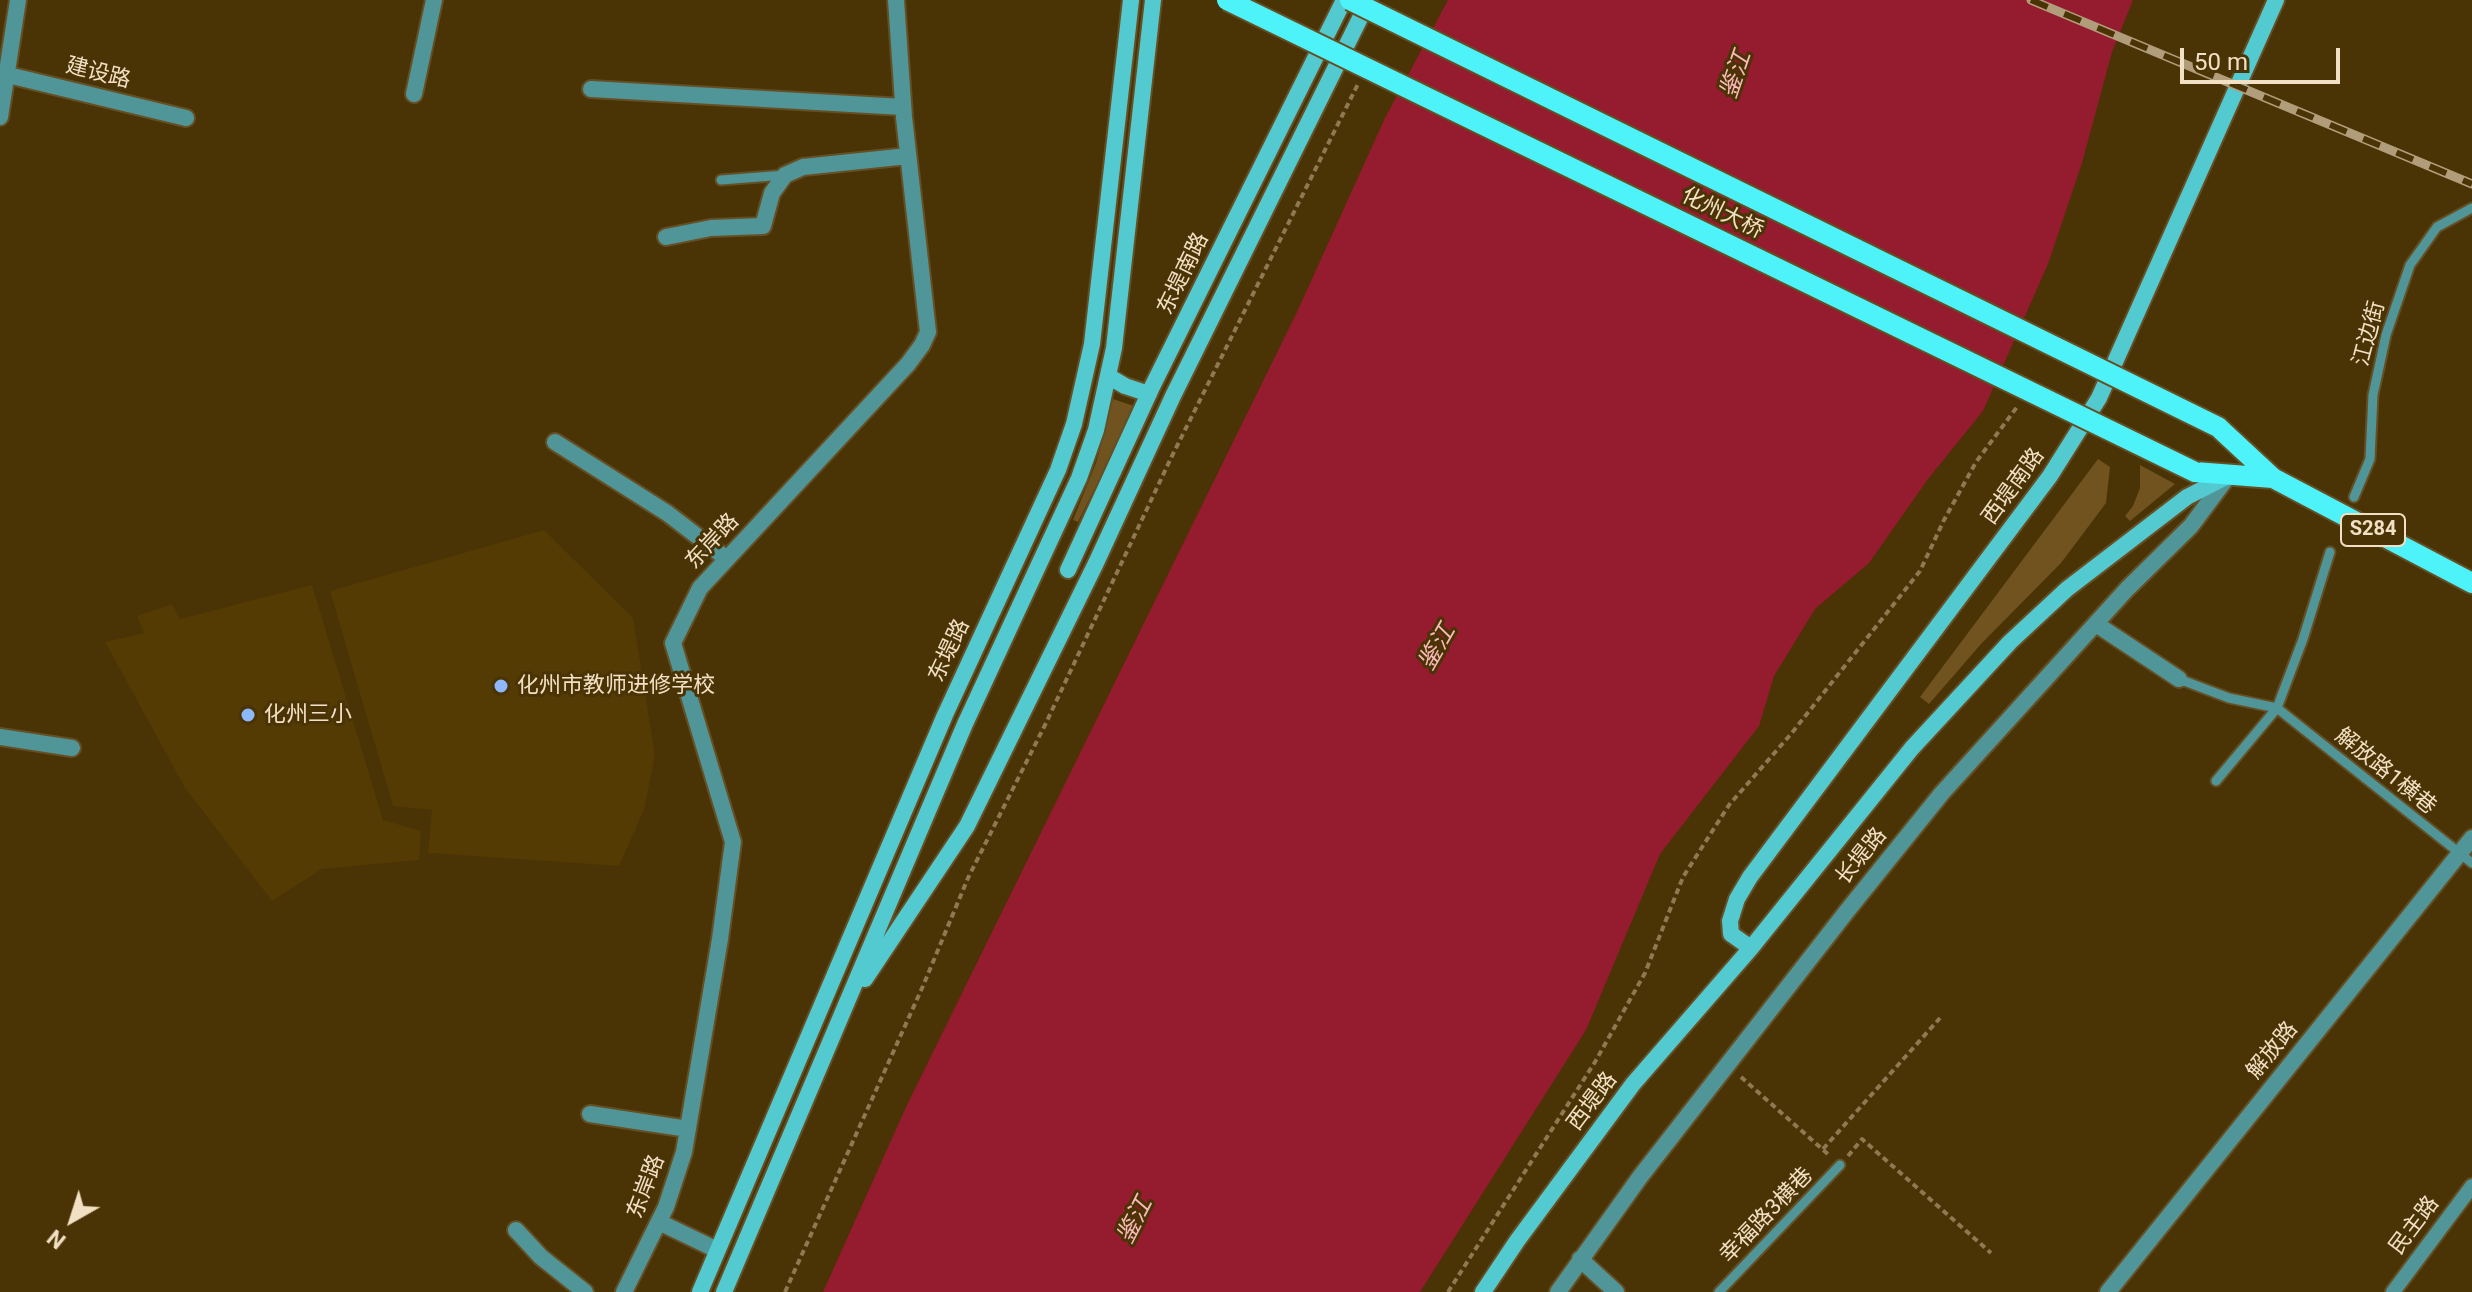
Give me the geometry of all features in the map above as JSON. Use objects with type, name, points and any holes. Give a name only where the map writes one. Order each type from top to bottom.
[{"type":"main road","name":"东堤路","points":[[700,1292],[945,715],[1058,470],[1074,424],[1092,344],[1131,0]]},
{"type":"main road","name":"东堤路","points":[[724,1292],[965,724],[1079,478],[1096,430],[1114,348],[1153,0]]},
{"type":"main road","name":"化州大桥","points":[[1227,0],[2195,472],[2230,475]]},
{"type":"main road","name":"化州大桥","points":[[1347,0],[2218,427],[2273,478]]},
{"type":"main road","name":"东堤南路","points":[[1068,570],[1149,394],[1347,0]]},
{"type":"main road","name":"东堤南路","points":[[842,1014],[967,826],[1096,563],[1173,396],[1369,0]]},
{"type":"main road","name":"西堤南路","points":[[1751,948],[1731,934],[1730,921],[1737,899],[1750,877],[2050,476],[2094,407],[2276,0]]},
{"type":"main road","points":[[1108,376],[1149,394]]},
{"type":"main road","points":[[2230,475],[2273,478]]},
{"type":"main road","name":"西堤路","points":[[1483,1292],[1633,1084],[1751,948],[1912,748],[2010,642],[2067,589],[2187,497],[2230,475]]},
{"type":"main road","name":"S284","points":[[2273,478],[2472,583]]},
{"type":"main road","points":[[1008,577],[1033,578],[1096,563]]},
{"type":"street","points":[[0,117],[3,73],[18,0]]},
{"type":"street","points":[[414,94],[434,0]]},
{"type":"street","name":"东岸路","points":[[624,1292],[676,1180],[688,1129],[733,842],[673,643],[700,588],[908,364],[925,341],[928,329],[903,107],[896,0]]},
{"type":"street","name":"建设路","points":[[3,73],[186,118]]},
{"type":"street","points":[[591,89],[903,107]]},
{"type":"street","points":[[666,237],[711,228],[763,226],[772,193],[785,175],[803,167],[908,156]]},
{"type":"street","points":[[555,442],[667,513],[727,559]]},
{"type":"street","name":"长堤路","points":[[1558,1292],[1640,1177],[1942,793],[2096,624],[2191,526],[2230,475]]},
{"type":"street","points":[[2096,624],[2179,679]]},
{"type":"street","points":[[0,737],[72,748]]},
{"type":"street","name":"解放路","points":[[2108,1292],[2465,858],[2472,838]]},
{"type":"street","points":[[590,1114],[688,1129]]},
{"type":"street","name":"民主路","points":[[2393,1292],[2472,1186]]},
{"type":"street","points":[[659,1222],[717,1250]]},
{"type":"street","points":[[516,1230],[541,1257],[585,1292]]},
{"type":"street","points":[[1580,1259],[1616,1292]]},
{"type":"lane","points":[[721,180],[785,175]]},
{"type":"lane","name":"江边街","points":[[2354,497],[2370,459],[2373,395],[2386,335],[2410,265],[2437,227],[2472,208]]},
{"type":"lane","points":[[2216,781],[2277,708],[2303,639],[2330,552]]},
{"type":"lane","points":[[2179,679],[2229,698],[2277,708]]},
{"type":"lane","name":"解放路1横巷","points":[[2277,708],[2465,858]]},
{"type":"lane","name":"幸福路3横巷","points":[[1719,1292],[1840,1165]]},
{"type":"path","points":[[785,1292],[923,986],[968,878],[1045,725],[1171,458],[1358,83]]},
{"type":"path","points":[[1448,1292],[1595,1062],[1645,973],[1683,877],[1729,805],[1791,734],[1920,571],[1976,462],[2023,399]]},
{"type":"path","points":[[1823,1149],[1940,1018]]},
{"type":"path","points":[[1727,1065],[1840,1165],[1862,1139],[1991,1253]]},
{"type":"shaded area","points":[[1113,399],[1134,406],[1132,414],[1078,522],[1073,520],[1096,463]]},
{"type":"shaded area","points":[[2098,459],[2110,467],[2106,503],[2061,563],[1981,644],[1929,704],[1920,697]]},
{"type":"shaded area","points":[[2140,465],[2175,484],[2130,521],[2125,516],[2140,488]]},
{"type":"shaded area","name":"化州市教师进修学校","points":[[544,530],[633,618],[655,755],[644,810],[619,866],[428,853],[432,810],[393,806],[330,591]]},
{"type":"shaded area","name":"化州三小","points":[[312,585],[383,820],[421,831],[419,860],[322,869],[272,901],[185,788],[105,642],[144,633],[137,616],[172,604],[180,619]]},
{"type":"water","name":"鉴江","points":[[1448,0],[2133,0],[2112,52],[2082,163],[2048,264],[1983,411],[1928,479],[1869,563],[1815,609],[1774,676],[1759,726],[1660,854],[1586,1030],[1420,1292],[823,1292],[907,1105],[1297,312],[1385,118]]},
{"type":"railway","points":[[2031,0],[2472,184]]},
{"type":"place","name":"化州市教师进修学校","points":[[501,686]]},
{"type":"place","name":"化州三小","points":[[248,715]]}]
